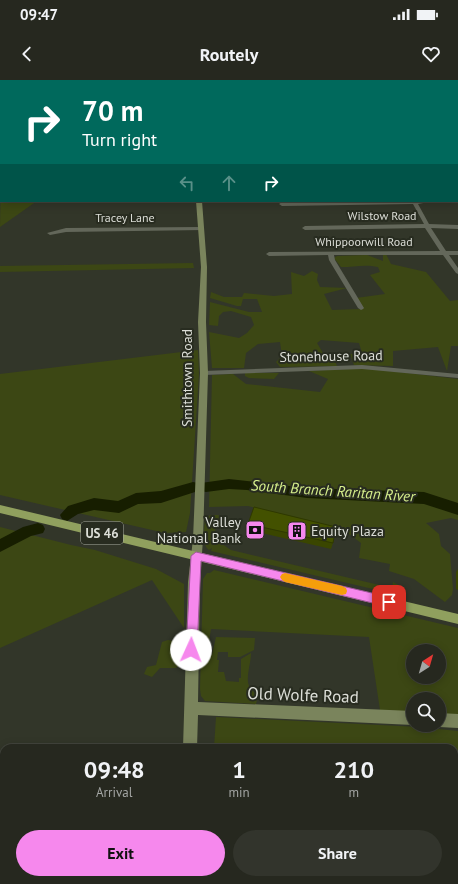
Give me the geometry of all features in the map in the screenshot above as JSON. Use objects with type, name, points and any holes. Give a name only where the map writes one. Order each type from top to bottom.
[{"type":"main road","name":"US 46","points":[[0,509],[458,619]]},
{"type":"street","name":"Smithtown Road","points":[[190,744],[191,650],[200,494],[204,373],[202,322],[204,267],[199,202]]},
{"type":"street","points":[[282,204],[314,202],[415,202],[427,226],[443,252],[458,272]]},
{"type":"street","name":"Wilstow Road","points":[[305,228],[427,226],[458,228]]},
{"type":"street","name":"Tracey Lane","points":[[50,233],[66,230],[201,229]]},
{"type":"street","name":"Whippoorwill Road","points":[[269,254],[458,253]]},
{"type":"street","points":[[331,254],[332,260],[361,308]]},
{"type":"street","name":"Stonehouse Road","points":[[204,373],[362,367],[458,376]]},
{"type":"street","name":"Old Wolfe Road","points":[[191,708],[406,718]]},
{"type":"street","points":[[446,720],[458,721]]},
{"type":"green space","points":[[0,202],[36,202],[0,227]]},
{"type":"green space","points":[[383,254],[386,254],[391,264],[426,272],[450,301],[458,300],[458,346],[451,346],[447,371],[438,347],[393,351],[393,366],[354,365],[350,354],[362,353],[359,343],[321,340],[317,343],[323,353],[333,356],[337,366],[280,367],[276,362],[282,356],[280,342],[258,344],[246,353],[244,368],[212,368],[209,332],[239,338],[247,333],[254,325],[251,317],[231,311],[223,312],[219,316],[218,326],[209,325],[210,302],[249,312],[262,312],[257,299],[243,299],[241,306],[237,306],[210,298],[211,292],[224,297],[242,297],[244,293],[274,296],[292,294],[291,272],[304,276],[312,271],[318,274],[317,280],[320,287],[347,288],[324,294],[332,310],[360,309],[356,298],[385,294],[370,275],[380,272],[378,267],[341,267],[334,258],[337,256],[367,255],[383,261]]},
{"type":"green space","points":[[193,263],[194,268],[0,272],[0,266]]},
{"type":"green space","points":[[198,350],[199,374],[190,513],[186,532],[165,533],[0,495],[0,374]]},
{"type":"green space","points":[[365,368],[458,379],[458,520],[451,518],[426,523],[439,534],[441,546],[450,554],[453,589],[452,595],[445,602],[414,579],[389,571],[390,564],[359,558],[361,543],[341,528],[248,506],[209,507],[212,375],[233,374],[246,384],[320,392],[328,379],[309,371]]},
{"type":"green space","points":[[245,373],[279,373],[274,379],[249,378],[245,376]]},
{"type":"green space","points":[[210,515],[218,515],[223,518],[222,520],[215,521],[215,532],[219,541],[231,550],[392,588],[393,582],[400,586],[401,591],[394,594],[211,551],[212,548],[209,550],[204,541],[205,520]]},
{"type":"green space","points":[[0,527],[95,550],[156,569],[184,584],[184,628],[152,580],[0,648]]},
{"type":"green space","points":[[214,570],[458,628],[458,715],[446,714],[446,692],[406,692],[406,712],[380,710],[369,637],[211,629],[207,654],[212,655],[216,637],[255,638],[254,650],[240,657],[228,657],[228,652],[218,652],[217,660],[219,660],[218,672],[224,672],[226,681],[239,682],[239,678],[241,678],[241,659],[251,653],[248,682],[250,688],[257,696],[257,700],[256,704],[205,701],[201,696],[200,689],[203,579],[207,573]]},
{"type":"green space","points":[[168,640],[178,642],[185,650],[184,661],[176,668],[160,668],[152,677],[144,674],[147,667],[156,665],[162,642]]},
{"type":"green space","points":[[216,717],[406,726],[406,732],[446,732],[446,730],[458,731],[458,744],[214,744]]},
{"type":"building","name":"Equity Plaza","points":[[254,507],[336,527],[333,543],[248,524]]},
{"type":"waterway","name":"South Branch Raritan River","points":[[206,487],[229,484],[307,493],[424,498],[458,509]]},
{"type":"waterway","name":"South Branch Raritan River","points":[[67,515],[73,510],[94,504],[119,507],[136,499],[161,497],[193,487]]},
{"type":"waterway","name":"South Branch Raritan River","points":[[0,546],[28,531],[38,529]]},
{"type":"slow traffic","points":[[285,577],[342,591]]},
{"type":"place","name":"Valley National Bank","points":[[255,530]]},
{"type":"place","name":"Equity Plaza","points":[[297,531]]},
{"type":"route","points":[[191,650],[196,556],[389,602]]}]
